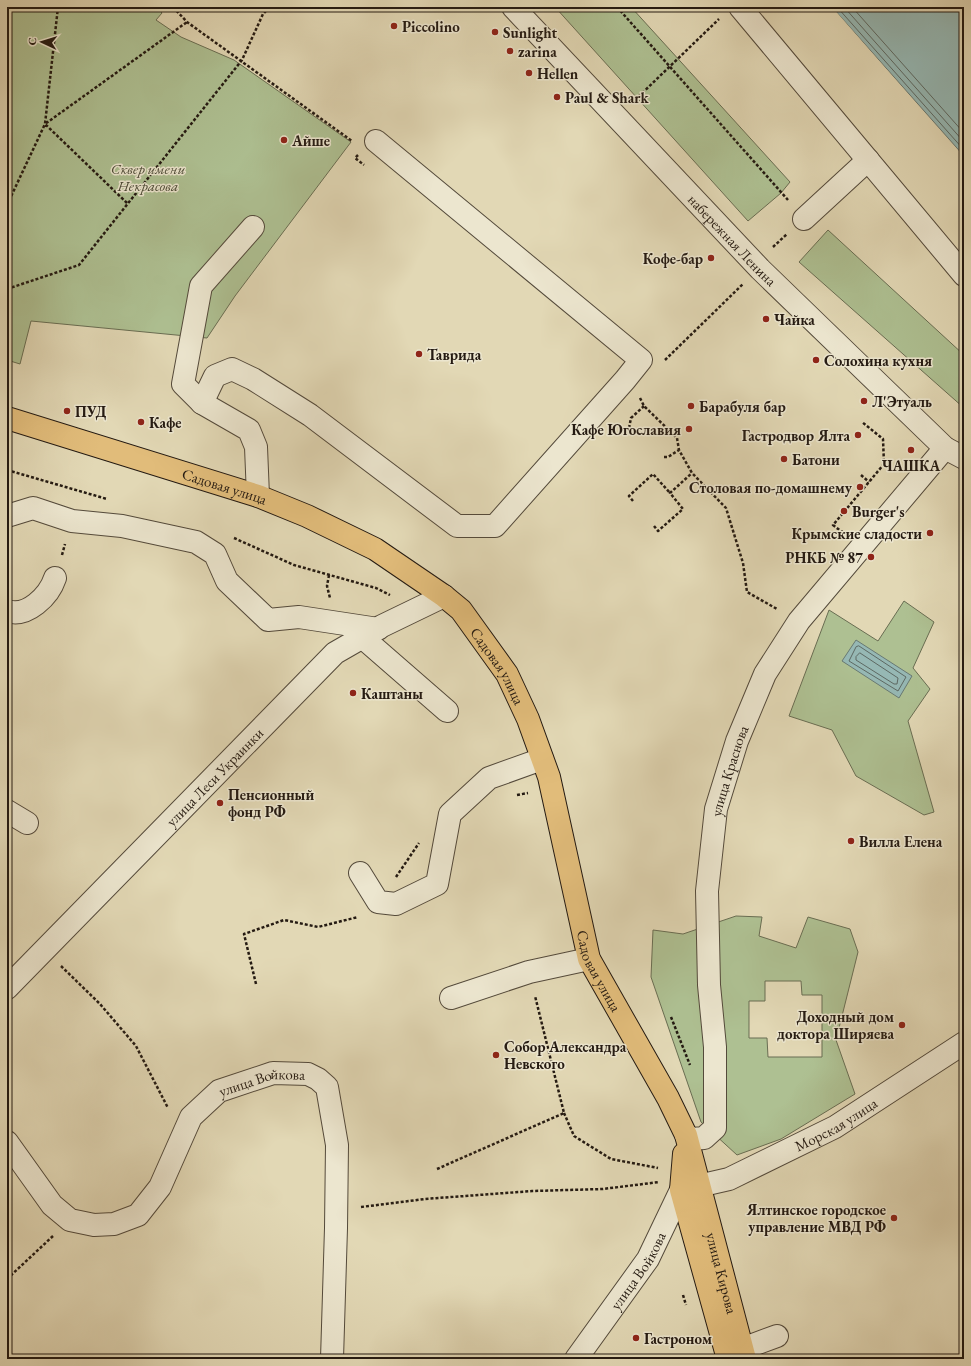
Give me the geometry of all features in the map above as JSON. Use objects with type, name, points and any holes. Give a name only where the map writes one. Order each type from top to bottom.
[{"type":"main road","name":"Садовая улица","points":[[7,418],[258,496],[307,516],[375,549],[444,596],[461,610],[507,674],[528,719],[549,777],[589,959],[668,1098],[686,1135],[681,1186]]},
{"type":"main road","name":"улица Кирова","points":[[681,1186],[738,1356]]},
{"type":"street","name":"набережная Ленина","points":[[514,7],[760,269],[945,448],[964,458]]},
{"type":"street","points":[[740,7],[964,275]]},
{"type":"street","points":[[202,403],[214,376],[232,369],[253,379],[310,414],[457,526],[495,526],[641,360],[367,143]]},
{"type":"street","points":[[804,219],[868,160]]},
{"type":"street","points":[[253,227],[201,286],[183,384],[202,403],[249,430],[256,447],[258,496]]},
{"type":"street","name":"улица Краснова","points":[[686,1135],[692,1139],[704,1138],[715,1128],[715,1047],[709,985],[707,891],[716,809],[736,741],[765,674],[799,621],[945,448]]},
{"type":"street","points":[[7,516],[33,508],[72,521],[122,526],[196,542],[215,554],[227,581],[268,620],[299,617],[370,633],[447,711]]},
{"type":"street","points":[[7,612],[12,613],[32,608],[52,588],[55,578]]},
{"type":"street","name":"улица Леси Украинки","points":[[7,988],[335,653],[370,633],[444,596]]},
{"type":"street","points":[[360,873],[371,909],[396,904],[437,884],[450,814],[489,778],[542,759]]},
{"type":"street","points":[[7,811],[27,823]]},
{"type":"street","points":[[451,998],[529,972],[589,959]]},
{"type":"street","name":"Морская улица","points":[[681,1186],[729,1179],[835,1127],[964,1043]]},
{"type":"street","name":"улица Войкова","points":[[7,1142],[52,1205],[70,1220],[94,1225],[114,1224],[138,1215],[160,1187],[191,1117],[219,1091],[273,1073],[308,1074],[318,1079],[327,1087],[337,1145],[332,1359]]},
{"type":"street","name":"улица Войкова","points":[[576,1359],[648,1259],[681,1186]]},
{"type":"street","points":[[738,1356],[777,1336]]},
{"type":"path","points":[[7,205],[45,124],[58,7]]},
{"type":"path","points":[[173,7],[187,22],[367,143]]},
{"type":"path","points":[[7,289],[79,265],[242,60],[263,14],[270,7]]},
{"type":"path","points":[[617,7],[804,219],[764,256],[760,269],[663,362]]},
{"type":"path","points":[[618,118],[720,17]]},
{"type":"path","points":[[45,124],[187,22]]},
{"type":"path","points":[[45,124],[128,203]]},
{"type":"path","points":[[625,380],[636,388],[644,406],[677,438],[679,450],[692,473],[726,508],[743,563],[746,592],[799,621]]},
{"type":"path","points":[[629,428],[631,418],[644,406]]},
{"type":"path","points":[[833,525],[884,464],[883,439],[862,422]]},
{"type":"path","points":[[664,457],[668,457],[679,450]]},
{"type":"path","points":[[670,493],[692,473]]},
{"type":"path","points":[[633,501],[629,496],[653,474],[684,509],[658,531],[654,526]]},
{"type":"path","points":[[861,475],[869,482]]},
{"type":"path","points":[[55,578],[72,521]]},
{"type":"path","points":[[510,797],[534,791]]},
{"type":"path","points":[[256,984],[244,934],[284,920],[318,928],[371,909],[420,842]]},
{"type":"path","points":[[44,950],[100,1004],[136,1046],[171,1113],[191,1117]]},
{"type":"path","points":[[529,972],[564,1113],[574,1136],[611,1158],[660,1169]]},
{"type":"path","points":[[437,1169],[564,1113]]},
{"type":"path","points":[[336,1210],[425,1199],[532,1191],[681,1186]]},
{"type":"path","points":[[7,1279],[70,1220]]},
{"type":"green space","name":"Сквер имени Некрасова","points":[[7,7],[157,7],[162,13],[156,20],[181,37],[234,60],[351,142],[235,296],[207,338],[31,321],[20,364],[7,360]]},
{"type":"green space","points":[[555,7],[631,7],[790,182],[781,193],[748,221]]},
{"type":"green space","points":[[828,230],[964,355],[964,408],[799,262]]},
{"type":"green space","points":[[904,601],[934,622],[913,668],[930,689],[908,721],[934,812],[924,815],[856,776],[832,730],[789,716],[829,610],[878,641]]},
{"type":"green space","points":[[736,916],[762,917],[759,936],[796,948],[808,917],[850,929],[858,952],[836,1040],[855,1094],[781,1139],[737,1155],[701,1122],[651,977],[653,930],[683,934]],"holes":[[[765,981],[801,981],[802,995],[822,995],[822,1057],[768,1057],[767,1038],[749,1038],[749,1001],[765,1001]]]},
{"type":"water","points":[[832,7],[964,7],[964,156]]},
{"type":"water","points":[[856,640],[912,676],[899,698],[842,661]]},
{"type":"pier","points":[[830,7],[832,7],[964,158],[963,157]]},
{"type":"place","name":"Piccolino","points":[[394,26]]},
{"type":"place","name":"Sunlight","points":[[495,32]]},
{"type":"place","name":"zarina","points":[[510,51]]},
{"type":"place","name":"Hellen","points":[[529,73]]},
{"type":"place","name":"Paul & Shark","points":[[557,97]]},
{"type":"place","name":"Айше","points":[[284,140]]},
{"type":"place","name":"Кофе-бар","points":[[711,258]]},
{"type":"place","name":"Чайка","points":[[766,319]]},
{"type":"place","name":"Таврида","points":[[419,354]]},
{"type":"place","name":"Солохина кухня","points":[[816,360]]},
{"type":"place","name":"Л'Этуаль","points":[[864,401]]},
{"type":"place","name":"Барабуля бар","points":[[691,406]]},
{"type":"place","name":"ПУД","points":[[67,411]]},
{"type":"place","name":"Кафе","points":[[141,422]]},
{"type":"place","name":"Кафе Югославия","points":[[689,429]]},
{"type":"place","name":"Гастродвор Ялта","points":[[858,435]]},
{"type":"place","name":"ЧАШКА","points":[[911,450]]},
{"type":"place","name":"Батони","points":[[784,459]]},
{"type":"place","name":"Столовая по-домашнему","points":[[860,487]]},
{"type":"place","name":"Burger's","points":[[844,511]]},
{"type":"place","name":"Крымские сладости","points":[[930,533]]},
{"type":"place","name":"РНКБ № 87","points":[[871,557]]},
{"type":"place","name":"Каштаны","points":[[353,693]]},
{"type":"place","name":"Пенсионный фонд РФ","points":[[220,803]]},
{"type":"place","name":"Вилла Елена","points":[[851,841]]},
{"type":"place","name":"Доходный дом доктора Ширяева","points":[[902,1025]]},
{"type":"place","name":"Собор Александра Невского","points":[[496,1055]]},
{"type":"place","name":"Ялтинское городское управление МВД РФ","points":[[894,1218]]},
{"type":"place","name":"Гастроном","points":[[636,1338]]}]
